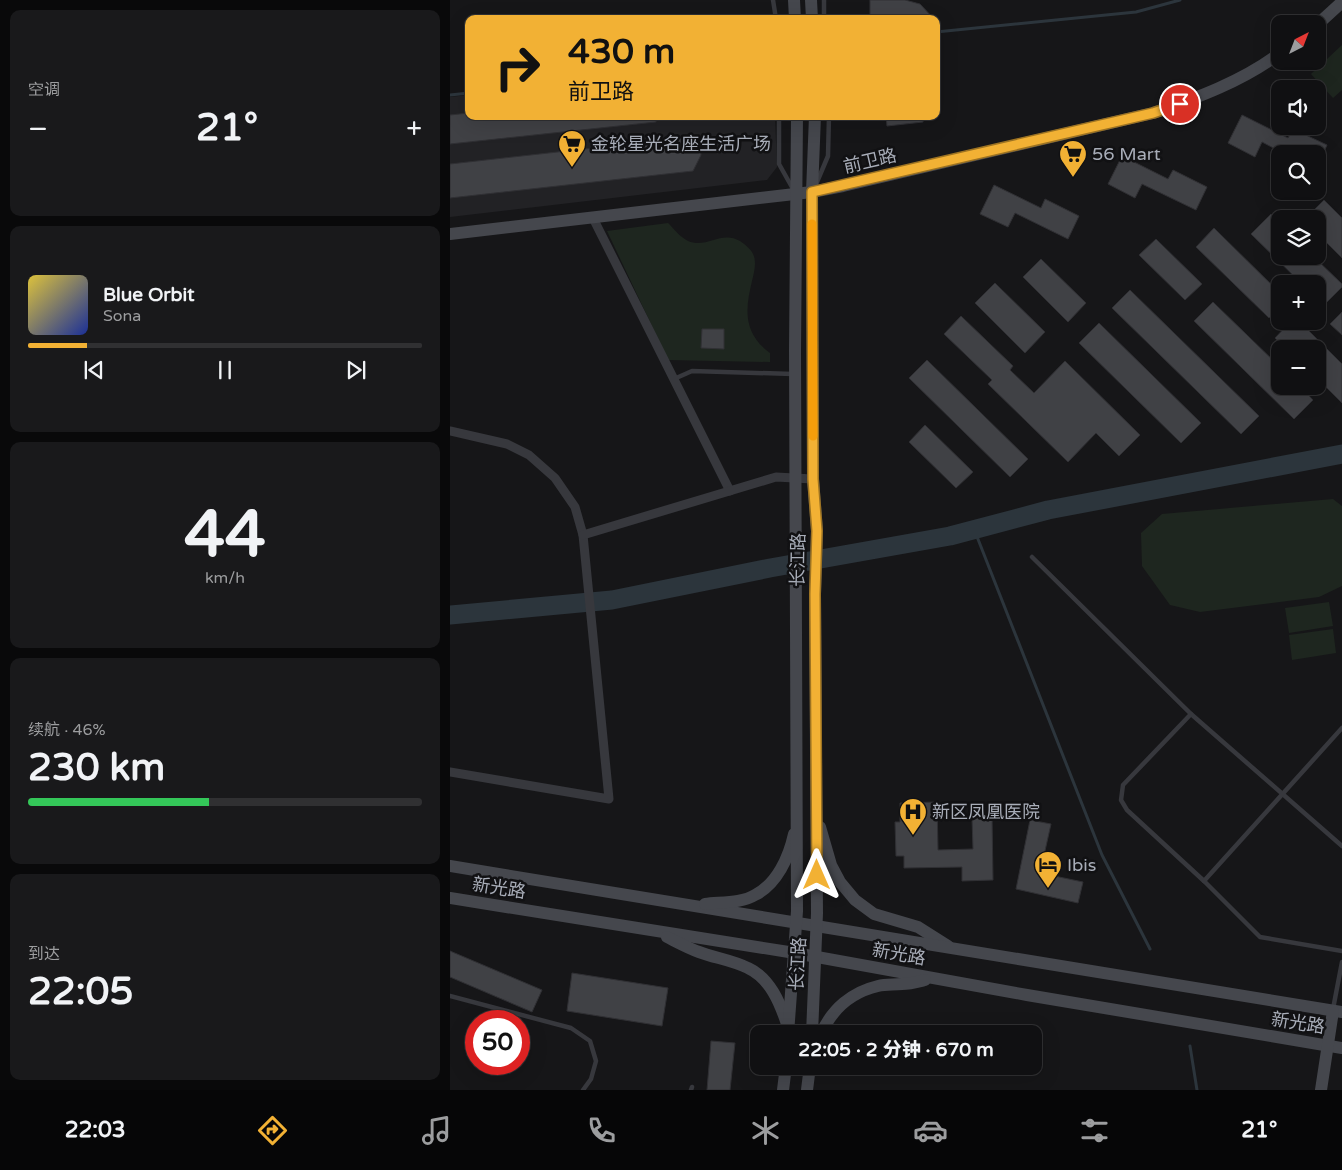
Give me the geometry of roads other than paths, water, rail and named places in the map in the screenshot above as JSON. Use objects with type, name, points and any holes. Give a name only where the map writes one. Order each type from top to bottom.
[{"type":"main road","points":[[794,0],[795,15]]},
{"type":"main road","points":[[811,0],[812,15]]},
{"type":"main road","points":[[1326,17],[1342,2]]},
{"type":"main road","name":"前卫路","points":[[450,234],[812,192],[1153,113],[1194,99],[1237,79],[1271,58]]},
{"type":"main road","name":"长江路","points":[[789,1025],[797,923],[795,596],[797,120]]},
{"type":"main road","name":"长江路","points":[[812,1025],[817,926],[815,594],[817,531],[813,479],[812,192],[815,120]]},
{"type":"main road","points":[[817,817],[827,844],[831,865],[840,882],[855,900],[874,914],[918,927],[952,949]]},
{"type":"main road","points":[[693,906],[740,900],[754,896],[764,889],[779,872],[792,840],[797,820]]},
{"type":"main road","name":"新光路","points":[[450,866],[1338,1011]]},
{"type":"main road","name":"新光路","points":[[450,898],[816,957],[1342,1048]]},
{"type":"main road","points":[[653,931],[697,952],[749,968],[762,978],[772,991],[780,1004],[786,1025]]},
{"type":"main road","points":[[826,1025],[833,1013],[846,1000],[859,992],[880,985],[905,984],[933,978]]},
{"type":"main road","points":[[1321,1090],[1328,1046],[1338,1011]]},
{"type":"main road","points":[[783,1090],[785,1075]]},
{"type":"main road","points":[[807,1090],[809,1075]]},
{"type":"street","points":[[593,218],[730,491]]},
{"type":"street","points":[[450,431],[507,444],[529,455],[555,478],[575,507],[583,535],[586,580],[593,622],[610,799],[450,772]]},
{"type":"street","points":[[583,535],[776,477],[813,479]]},
{"type":"lane","points":[[773,0],[775,15]]},
{"type":"lane","points":[[824,0],[824,15]]},
{"type":"lane","points":[[779,120],[779,164],[796,194]]},
{"type":"lane","points":[[812,192],[828,156],[829,120]]},
{"type":"lane","points":[[674,379],[692,371],[795,374]]},
{"type":"lane","points":[[1032,557],[1191,714],[1342,846]]},
{"type":"lane","points":[[1191,714],[1123,785],[1121,800],[1127,810],[1204,881],[1260,937],[1342,951]]},
{"type":"lane","points":[[1204,881],[1342,728]]},
{"type":"lane","points":[[1338,1011],[1342,962]]},
{"type":"lane","points":[[450,996],[571,1028],[590,1041],[596,1061],[591,1079],[583,1090]]},
{"type":"waterway","points":[[940,32],[1136,12],[1180,0]]},
{"type":"waterway","points":[[450,95],[465,93]]},
{"type":"waterway","points":[[450,615],[612,600],[770,568],[950,536],[1048,510],[1342,454]]},
{"type":"waterway","points":[[974,529],[1102,855],[1150,949]]},
{"type":"waterway","points":[[1190,1046],[1197,1090]]},
{"type":"place","name":"金轮星光名座生活广场","points":[[572,168]]},
{"type":"place","name":"56 Mart","points":[[1073,178]]},
{"type":"place","name":"新区凤凰医院","points":[[913,836]]},
{"type":"place","name":"Ibis","points":[[1048,889]]}]
